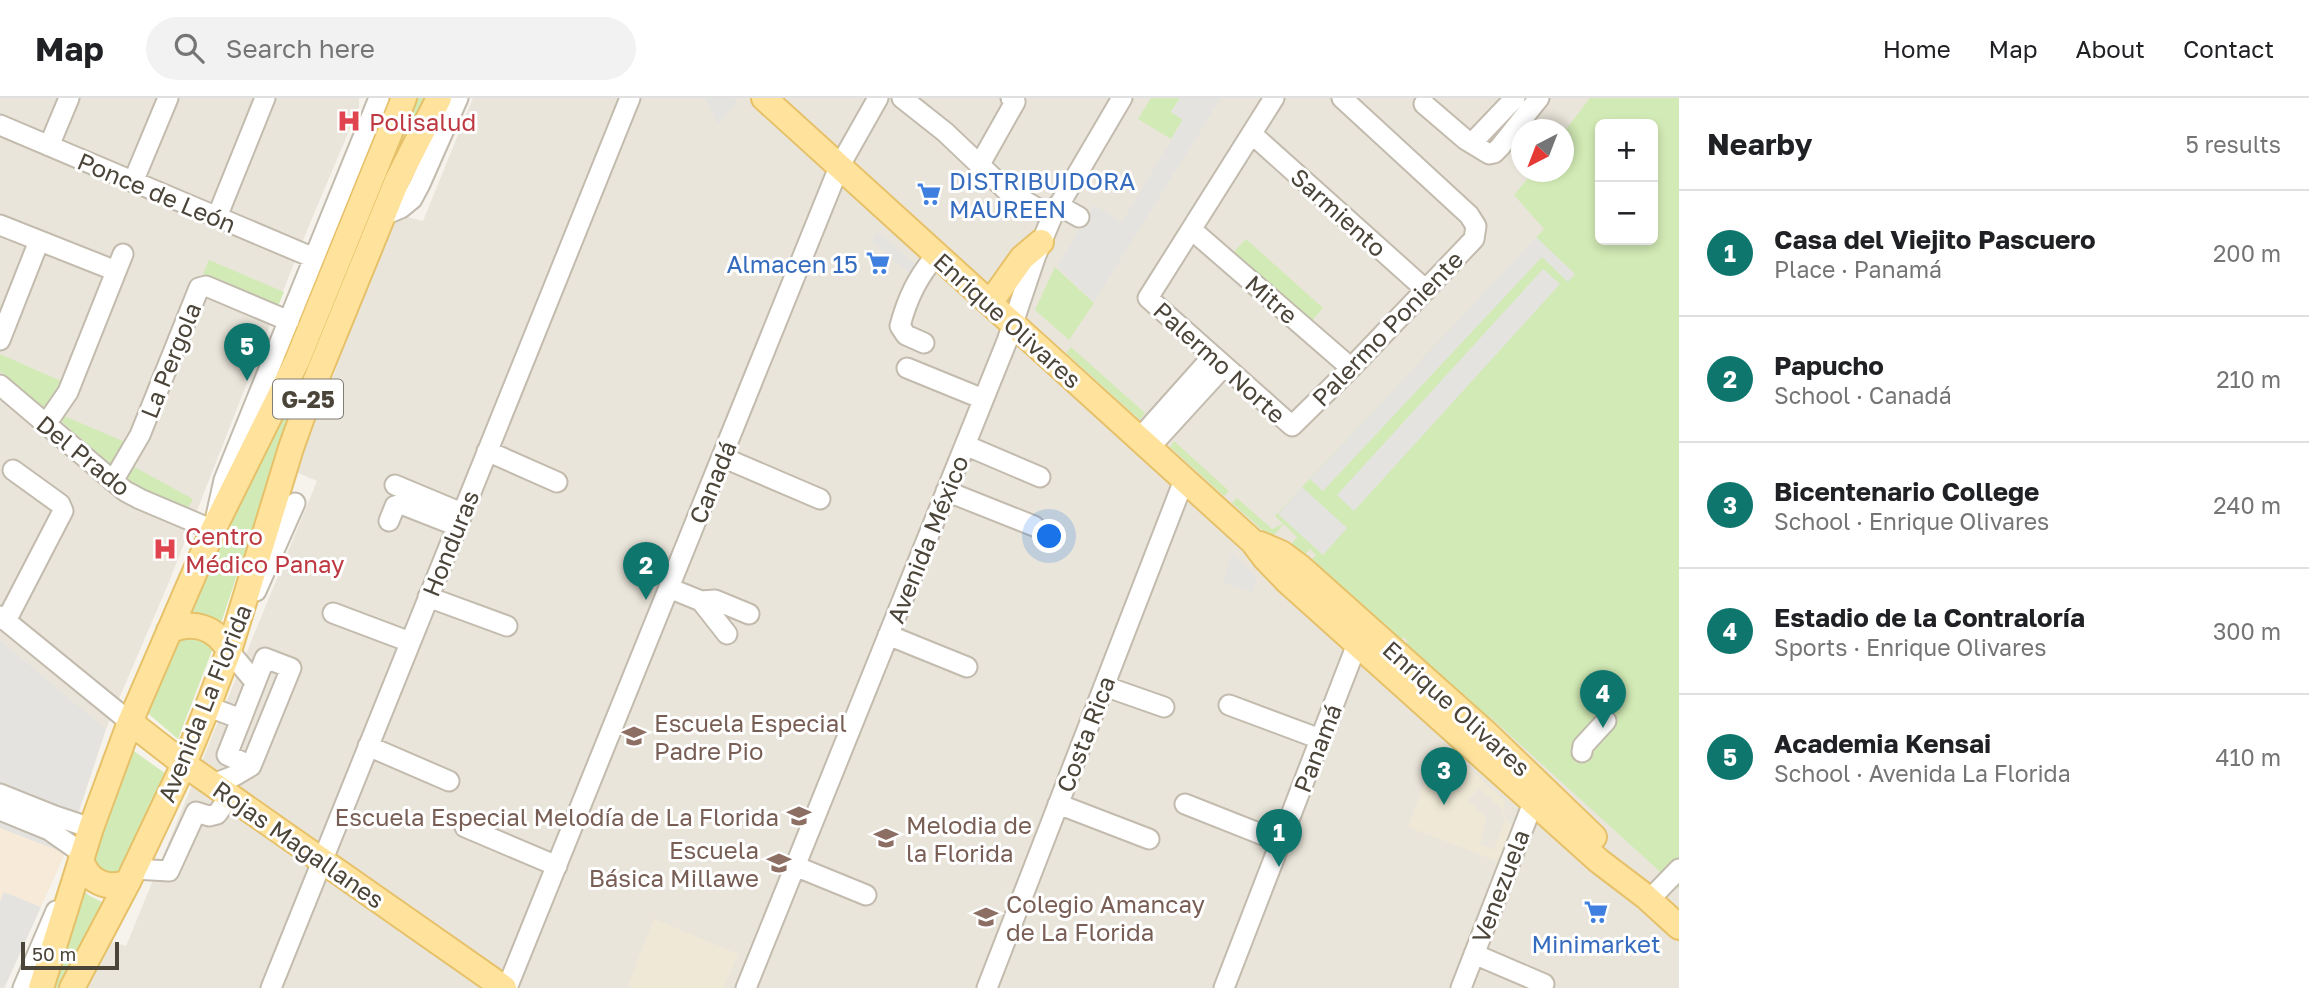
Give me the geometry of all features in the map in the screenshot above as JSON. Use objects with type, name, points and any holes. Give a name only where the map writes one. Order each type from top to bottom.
[{"type":"main road","name":"G-25","points":[[41,988],[91,828],[130,722],[212,530],[297,361],[404,98]]},
{"type":"main road","name":"Avenida La Florida","points":[[72,988],[131,876],[206,711],[229,651],[298,428],[382,216],[439,98]]},
{"type":"main road","name":"Enrique Olivares","points":[[764,98],[1252,542],[1275,549],[1286,556],[1363,636],[1538,794],[1613,856],[1647,898],[1679,927]]},
{"type":"main road","points":[[990,303],[1022,258],[1041,242]]},
{"type":"main road","points":[[169,631],[187,625],[201,627],[218,636],[229,651]]},
{"type":"main road","name":"Rojas Magallanes","points":[[130,722],[184,764],[506,988]]},
{"type":"main road","points":[[82,855],[88,874],[98,883],[116,886],[131,876]]},
{"type":"street","points":[[50,146],[69,98]]},
{"type":"street","points":[[133,181],[168,98]]},
{"type":"street","points":[[217,217],[265,98]]},
{"type":"street","points":[[212,530],[225,480],[379,98]]},
{"type":"street","points":[[382,216],[401,208],[412,199],[458,98]]},
{"type":"street","name":"Honduras","points":[[271,988],[630,98]]},
{"type":"street","name":"Canadá","points":[[506,988],[839,167],[878,98]]},
{"type":"street","points":[[902,98],[925,115],[1006,190],[1055,211],[1079,217]]},
{"type":"street","points":[[980,164],[1015,102],[1011,98]]},
{"type":"street","points":[[1192,230],[1274,98]]},
{"type":"street","points":[[1481,149],[1515,98]]},
{"type":"street","points":[[1424,104],[1466,140],[1494,153],[1539,98]]},
{"type":"street","name":"Avenida México","points":[[746,988],[1013,324],[1041,242],[1055,211],[1120,99]]},
{"type":"street","name":"Palermo Poniente","points":[[1292,426],[1474,239],[1476,226],[1469,215],[1345,99]]},
{"type":"street","name":"Ponce de León","points":[[0,125],[314,258]]},
{"type":"street","name":"Sarmiento","points":[[1252,134],[1426,290]]},
{"type":"street","points":[[0,225],[40,241],[119,263],[68,392],[46,424]]},
{"type":"street","name":"Palermo Norte","points":[[1192,230],[1148,298],[1292,426]]},
{"type":"street","name":"Mitre","points":[[1192,230],[1351,368]]},
{"type":"street","points":[[0,340],[4,316],[40,241]]},
{"type":"street","points":[[924,344],[906,335],[900,326],[905,306],[919,278],[937,255]]},
{"type":"street","name":"La Pergola","points":[[113,481],[139,435],[199,288],[206,286],[289,321]]},
{"type":"street","points":[[1144,443],[1218,361]]},
{"type":"street","points":[[906,368],[983,399]]},
{"type":"street","name":"Del Prado","points":[[0,385],[113,481],[140,499],[212,530]]},
{"type":"street","points":[[965,445],[1040,477]]},
{"type":"street","points":[[487,451],[556,482]]},
{"type":"street","points":[[722,457],[820,499]]},
{"type":"street","points":[[3,619],[63,511],[60,504],[13,470]]},
{"type":"street","name":"Costa Rica","points":[[987,988],[1184,480]]},
{"type":"street","points":[[395,485],[459,519]]},
{"type":"street","points":[[946,491],[1034,526]]},
{"type":"street","points":[[256,682],[229,651],[295,503]]},
{"type":"street","points":[[389,521],[395,506],[401,504],[459,519]]},
{"type":"street","points":[[669,588],[701,601],[715,600],[749,614]]},
{"type":"street","points":[[428,597],[507,625]]},
{"type":"street","points":[[701,601],[727,634]]},
{"type":"street","points":[[333,613],[410,642]]},
{"type":"street","name":"Rojas Magallanes","points":[[3,619],[130,722]]},
{"type":"street","points":[[888,635],[967,667]]},
{"type":"street","name":"Panamá","points":[[1224,988],[1363,636]]},
{"type":"street","points":[[228,794],[251,766],[291,668],[265,658],[227,755],[251,766]]},
{"type":"street","points":[[1104,686],[1164,707]]},
{"type":"street","points":[[1229,705],[1321,738]]},
{"type":"street","points":[[206,711],[217,710],[241,719]]},
{"type":"street","points":[[1582,752],[1583,746],[1606,721]]},
{"type":"street","points":[[368,746],[449,781]]},
{"type":"street","points":[[131,876],[169,871],[196,812],[209,816],[217,814],[234,776],[251,766]]},
{"type":"street","points":[[0,794],[24,811],[52,823],[91,828]]},
{"type":"street","name":"Venezuela","points":[[1461,988],[1538,794]]},
{"type":"street","points":[[1058,804],[1149,839]]},
{"type":"street","points":[[1185,804],[1280,842]]},
{"type":"street","points":[[0,810],[24,811]]},
{"type":"street","points":[[52,823],[82,855]]},
{"type":"street","points":[[465,827],[556,866]]},
{"type":"street","points":[[796,866],[866,895]]},
{"type":"street","points":[[1647,898],[1679,869]]},
{"type":"street","points":[[23,988],[52,919],[72,887]]},
{"type":"street","points":[[1474,954],[1544,985]]},
{"type":"shaded area","points":[[0,98],[359,98],[359,107],[306,233],[169,582],[106,729],[65,853],[4,988],[0,988]]},
{"type":"shaded area","points":[[473,98],[1679,98],[1679,988],[87,988],[100,954],[112,942],[126,946],[317,481],[296,472],[396,214],[423,221]]},
{"type":"shaded area","points":[[705,98],[733,98],[737,102],[718,124]]},
{"type":"shaded area","points":[[1180,98],[1221,98],[1094,302],[1057,267],[1094,205],[1122,222],[1183,120],[1171,112]]},
{"type":"shaded area","points":[[877,231],[915,264],[915,278],[871,241]]},
{"type":"shaded area","points":[[1536,237],[1575,274],[1568,282],[1542,257],[1323,491],[1310,479]]},
{"type":"shaded area","points":[[1543,269],[1560,284],[1354,511],[1337,495]]},
{"type":"shaded area","points":[[1302,487],[1347,528],[1323,555],[1278,514]]},
{"type":"shaded area","points":[[1232,553],[1257,577],[1252,592],[1223,583]]},
{"type":"shaded area","points":[[0,640],[106,729],[65,853],[4,988],[0,988]]},
{"type":"shaded area","points":[[0,640],[106,729],[65,853],[0,828]]},
{"type":"shaded area","points":[[1440,742],[1505,801],[1503,809],[1506,819],[1514,829],[1500,862],[1408,827]],"holes":[[[1442,758],[1455,763],[1447,788],[1433,783]],[[1479,788],[1502,809],[1505,820],[1494,850],[1480,844],[1486,821],[1468,800]]]},
{"type":"shaded area","points":[[4,892],[41,907],[4,988],[0,988],[0,901]]},
{"type":"shaded area","points":[[654,919],[738,954],[724,988],[635,988],[628,985]]},
{"type":"green space","points":[[416,98],[433,98],[277,455],[220,626],[203,615],[183,610]]},
{"type":"green space","points":[[1151,98],[1180,98],[1171,112],[1183,119],[1171,139],[1138,119]]},
{"type":"green space","points":[[1590,98],[1679,98],[1679,889],[1489,716],[1482,719],[1402,648],[1408,641],[1404,637],[1397,644],[1308,563],[1316,555],[1310,549],[1302,558],[1290,546],[1297,537],[1284,524],[1274,535],[1268,535],[1232,503],[1237,498],[1272,529],[1283,524],[1275,516],[1544,229],[1514,195],[1525,182],[1574,182],[1574,119]]},
{"type":"green space","points":[[1246,239],[1323,308],[1308,325],[1231,255]]},
{"type":"green space","points":[[209,260],[284,292],[278,306],[203,274]]},
{"type":"green space","points":[[1055,267],[1094,303],[1069,340],[1035,310]]},
{"type":"green space","points":[[1071,347],[1145,413],[1140,420],[1066,353]]},
{"type":"green space","points":[[0,354],[63,382],[50,413],[0,371]]},
{"type":"green space","points":[[64,416],[125,442],[114,467],[62,422]]},
{"type":"green space","points":[[1174,441],[1229,491],[1224,496],[1170,447]]},
{"type":"green space","points":[[129,464],[193,499],[186,511],[122,477]]},
{"type":"green space","points":[[192,630],[213,648],[178,739],[144,710],[175,633]]},
{"type":"green space","points":[[131,749],[169,776],[123,873],[109,880],[89,860]]},
{"type":"green space","points":[[80,883],[88,895],[102,902],[61,988],[49,988]]},
{"type":"place","name":"Polisalud","points":[[349,121]]},
{"type":"place","name":"DISTRIBUIDORA MAUREEN","points":[[929,194]]},
{"type":"place","name":"Almacen 15","points":[[878,263]]},
{"type":"place","name":"Academia Kensai","points":[[247,381]]},
{"type":"place","name":"Centro Médico Panay","points":[[165,549]]},
{"type":"place","name":"Papucho","points":[[646,600]]},
{"type":"place","name":"Estadio de la Contraloría","points":[[1603,728]]},
{"type":"place","name":"Escuela Especial Padre Pio","points":[[634,736]]},
{"type":"place","name":"Bicentenario College","points":[[1444,805]]},
{"type":"place","name":"Escuela Especial Melodía de La Florida","points":[[799,816]]},
{"type":"place","name":"Melodia de la Florida","points":[[886,838]]},
{"type":"place","name":"Escuela Básica Millawe","points":[[779,863]]},
{"type":"place","name":"Casa del Viejito Pascuero","points":[[1279,867]]},
{"type":"place","name":"Minimarket","points":[[1596,912]]},
{"type":"place","name":"Colegio Amancay de La Florida","points":[[986,917]]}]
